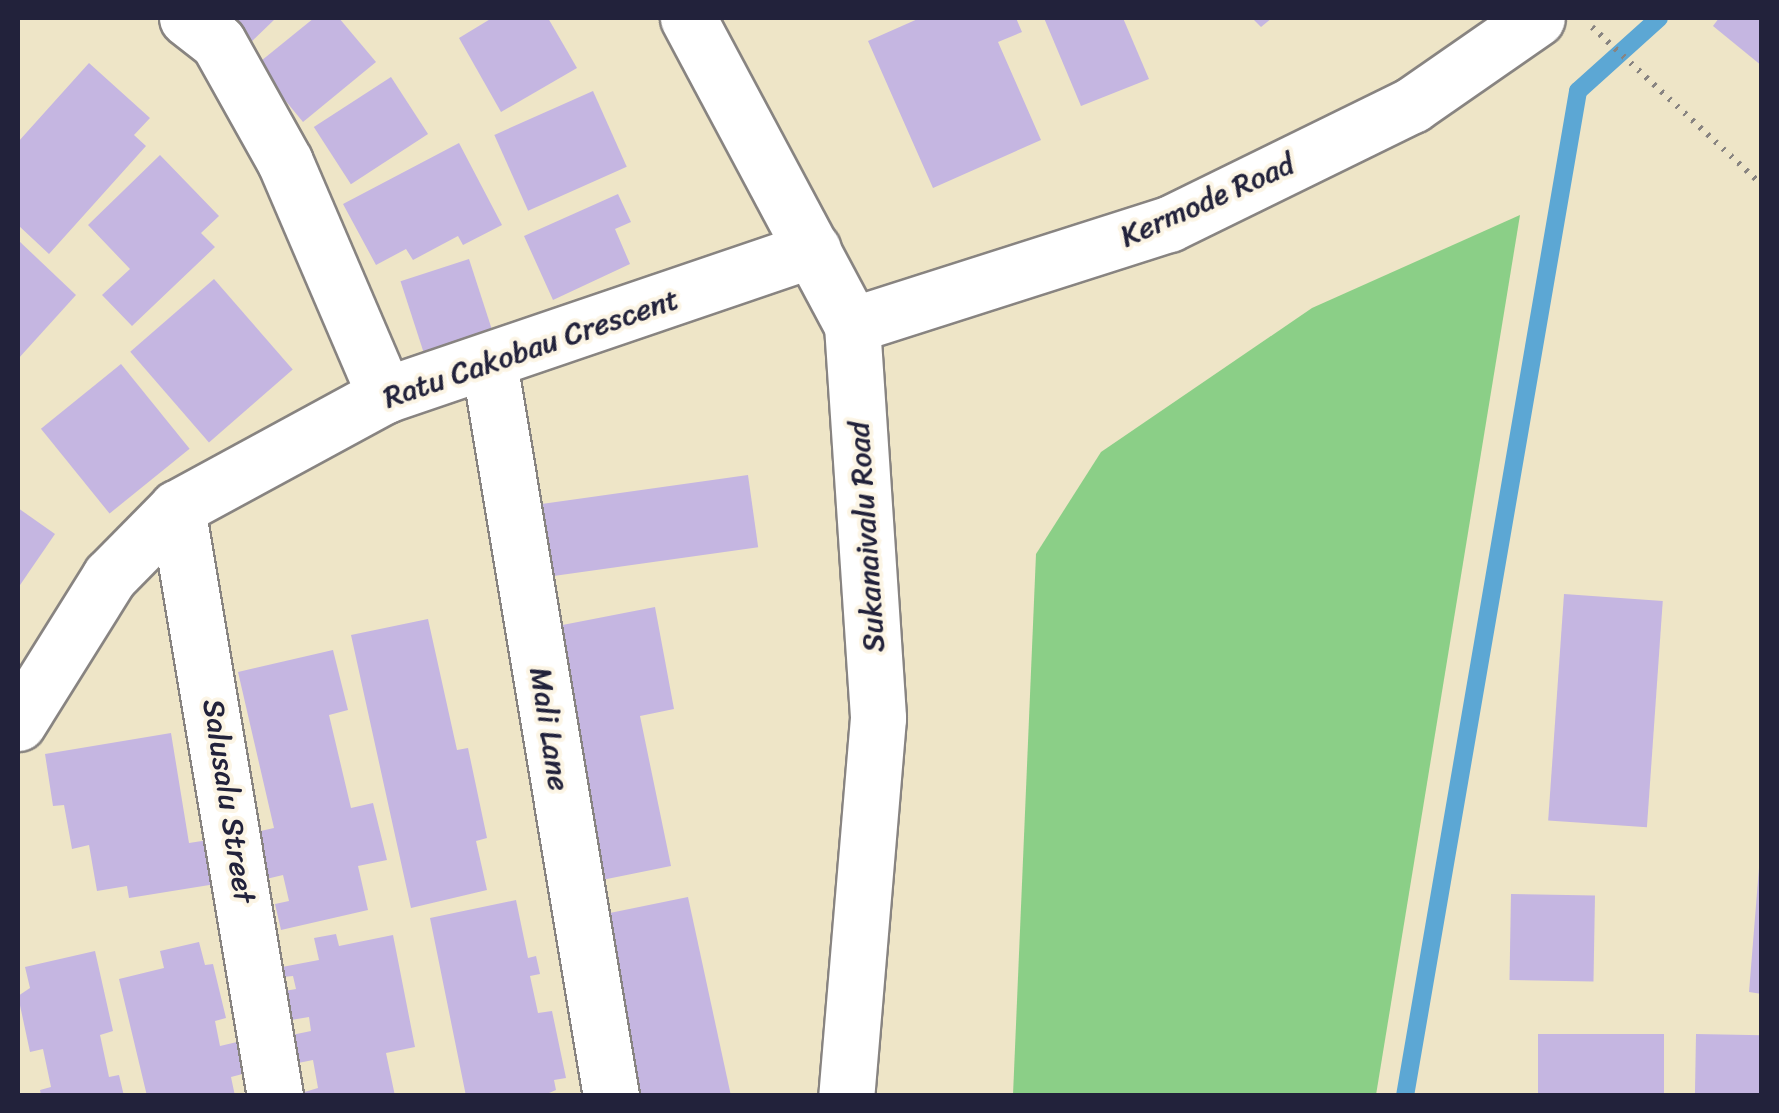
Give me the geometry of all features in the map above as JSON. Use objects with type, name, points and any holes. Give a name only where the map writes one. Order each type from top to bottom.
[{"type":"street","points":[[187,18],[218,42],[285,162],[385,395]]},
{"type":"street","name":"Sukanaivalu Road","points":[[688,18],[852,325],[878,718],[846,1096]]},
{"type":"street","name":"Kermode Road","points":[[852,325],[1168,224],[1412,105],[1537,18]]},
{"type":"street","name":"Ratu Cakobau Crescent","points":[[18,723],[110,576],[177,508],[385,395],[489,363],[813,249]]},
{"type":"street","name":"Mali Lane","points":[[489,363],[610,1096]]},
{"type":"street","name":"Salusalu Street","points":[[177,508],[275,1096]]},
{"type":"path","points":[[1598,34],[1639,76],[1762,185]]},
{"type":"green space","points":[[1520,215],[1376,1095],[1013,1095],[1036,554],[1101,452],[1312,308]]},
{"type":"building","points":[[219,18],[276,18],[247,46]]},
{"type":"building","points":[[314,18],[339,18],[376,62],[303,122],[256,65]]},
{"type":"building","points":[[492,18],[548,18],[577,68],[501,112],[459,38]]},
{"type":"building","points":[[920,18],[1016,18],[1022,32],[998,42],[1041,140],[933,188],[868,41]]},
{"type":"building","points":[[1044,18],[1123,18],[1149,79],[1081,106]]},
{"type":"building","points":[[1252,18],[1272,18],[1261,27]]},
{"type":"building","points":[[1719,18],[1762,18],[1762,66],[1713,26]]},
{"type":"building","points":[[89,63],[150,118],[134,135],[146,146],[49,254],[18,225],[18,142]]},
{"type":"building","points":[[391,77],[428,134],[351,184],[314,127]]},
{"type":"building","points":[[593,91],[627,167],[528,211],[494,135]]},
{"type":"building","points":[[459,143],[502,225],[463,245],[458,236],[413,260],[406,249],[376,265],[343,204]]},
{"type":"building","points":[[160,155],[219,216],[201,233],[215,247],[132,326],[102,295],[130,269],[88,225]]},
{"type":"building","points":[[618,194],[631,222],[615,229],[630,264],[553,300],[524,236]]},
{"type":"building","points":[[18,240],[76,295],[18,359]]},
{"type":"building","points":[[469,259],[494,337],[426,359],[401,281]]},
{"type":"building","points":[[214,279],[293,370],[209,442],[130,352]]},
{"type":"building","points":[[121,364],[190,449],[110,514],[41,429]]},
{"type":"building","points":[[748,475],[758,547],[539,578],[529,506]]},
{"type":"building","points":[[18,508],[55,534],[18,588]]},
{"type":"building","points":[[1564,594],[1663,601],[1647,827],[1548,820]]},
{"type":"building","points":[[655,607],[674,709],[640,716],[671,866],[597,881],[547,628]]},
{"type":"building","points":[[428,619],[457,750],[468,748],[487,838],[476,841],[487,890],[411,908],[351,635]]},
{"type":"building","points":[[333,650],[348,710],[329,715],[351,808],[373,803],[387,860],[358,866],[368,910],[281,930],[275,904],[289,901],[283,875],[258,881],[247,834],[274,828],[238,672]]},
{"type":"building","points":[[171,733],[189,843],[221,838],[228,882],[129,898],[127,886],[97,891],[89,845],[72,849],[64,805],[53,806],[45,754]]},
{"type":"building","points":[[1762,868],[1762,994],[1749,992]]},
{"type":"building","points":[[1511,894],[1595,895],[1593,981],[1509,980]]},
{"type":"building","points":[[688,897],[731,1096],[622,1096],[600,915]]},
{"type":"building","points":[[516,900],[528,958],[536,956],[540,974],[530,976],[538,1013],[552,1011],[566,1078],[554,1080],[556,1090],[542,1096],[466,1096],[430,918]]},
{"type":"building","points":[[336,934],[339,946],[393,935],[415,1047],[386,1053],[395,1096],[291,1096],[318,1088],[313,1060],[288,1065],[282,1037],[311,1031],[309,1017],[285,1021],[279,992],[296,989],[293,976],[283,977],[282,967],[319,960],[314,938]]},
{"type":"building","points":[[199,942],[205,965],[213,964],[226,1018],[215,1021],[220,1046],[254,1038],[262,1069],[231,1077],[235,1096],[147,1096],[119,979],[164,968],[160,951]]},
{"type":"building","points":[[95,951],[113,1031],[100,1035],[109,1077],[119,1075],[124,1096],[41,1096],[40,1090],[51,1087],[43,1049],[30,1052],[18,996],[30,988],[25,967]]},
{"type":"building","points":[[1538,1034],[1664,1034],[1664,1096],[1538,1096]]},
{"type":"building","points":[[1696,1034],[1762,1035],[1761,1096],[1695,1096]]},
{"type":"waterway","points":[[1405,1096],[1578,91],[1659,18]]}]
